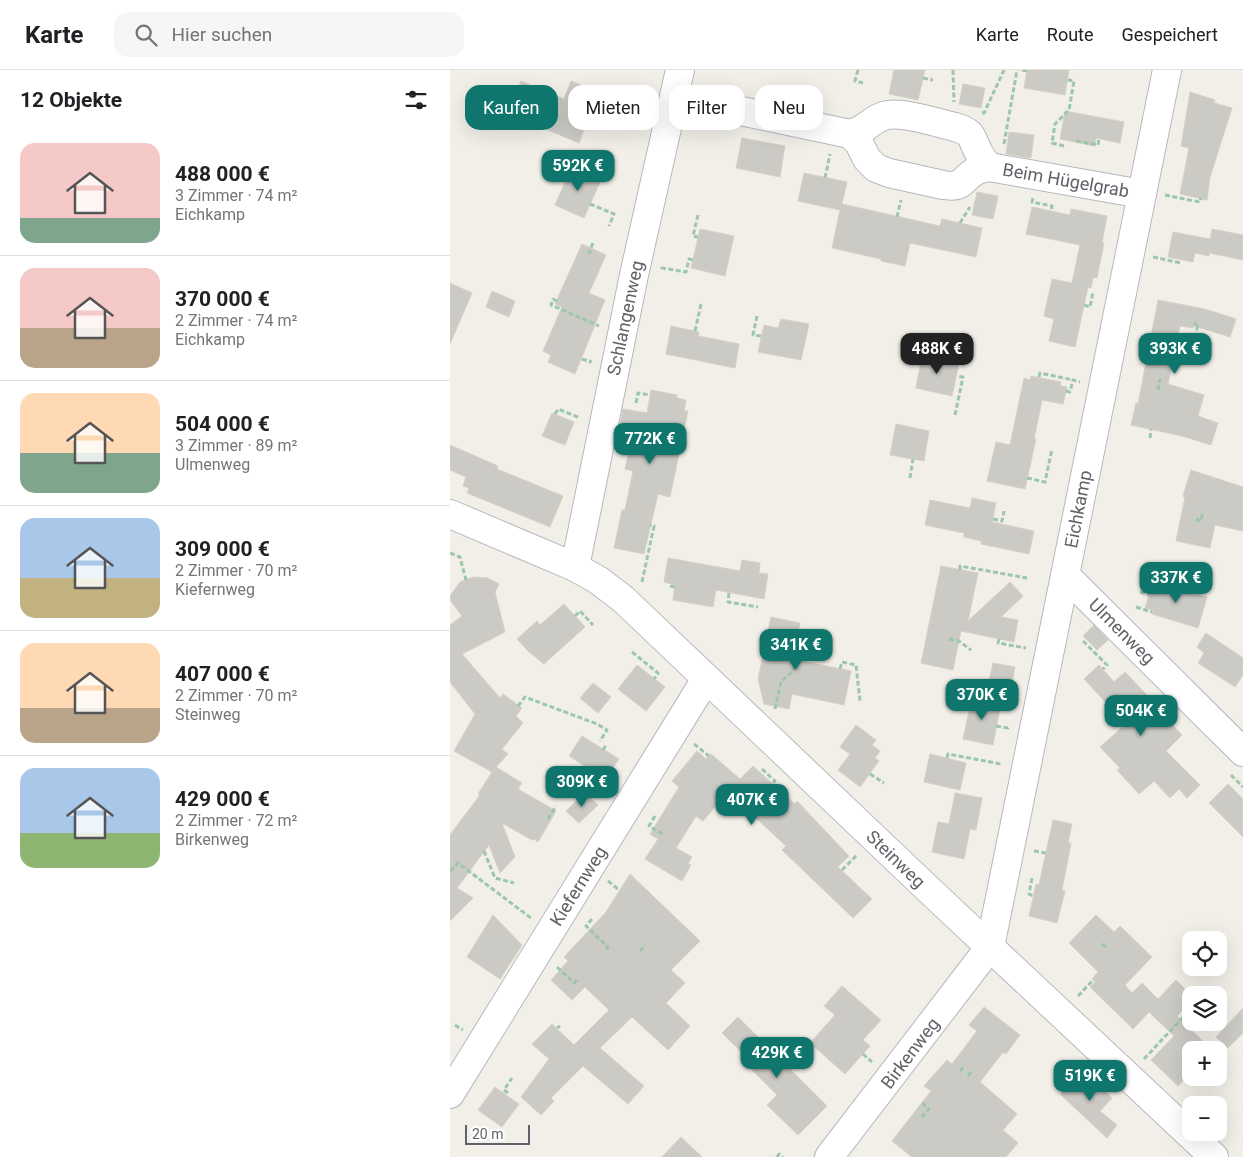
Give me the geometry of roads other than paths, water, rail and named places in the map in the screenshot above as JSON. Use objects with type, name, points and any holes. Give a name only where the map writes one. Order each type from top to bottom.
[{"type":"street","name":"Schlangenweg","points":[[677,85],[680,70]]},
{"type":"street","name":"Eichkamp","points":[[990,947],[1167,70]]},
{"type":"street","points":[[745,112],[850,134]]},
{"type":"street","name":"Beim Hügelgrab","points":[[989,167],[980,156],[975,141],[970,134],[963,129],[955,127],[901,115],[887,115],[876,120],[861,131],[850,134],[862,148],[871,164],[876,168],[889,173],[951,186],[959,184],[977,170],[989,167],[1143,192]]},
{"type":"street","name":"Schlangenweg","points":[[575,567],[621,336],[669,120]]},
{"type":"street","name":"Steinweg","points":[[450,514],[575,567],[598,580],[636,610],[706,679],[1214,1157]]},
{"type":"street","name":"Ulmenweg","points":[[1065,575],[1243,752]]},
{"type":"street","name":"Kiefernweg","points":[[450,1094],[706,679]]},
{"type":"street","name":"Birkenweg","points":[[829,1157],[885,1087],[990,947]]}]
